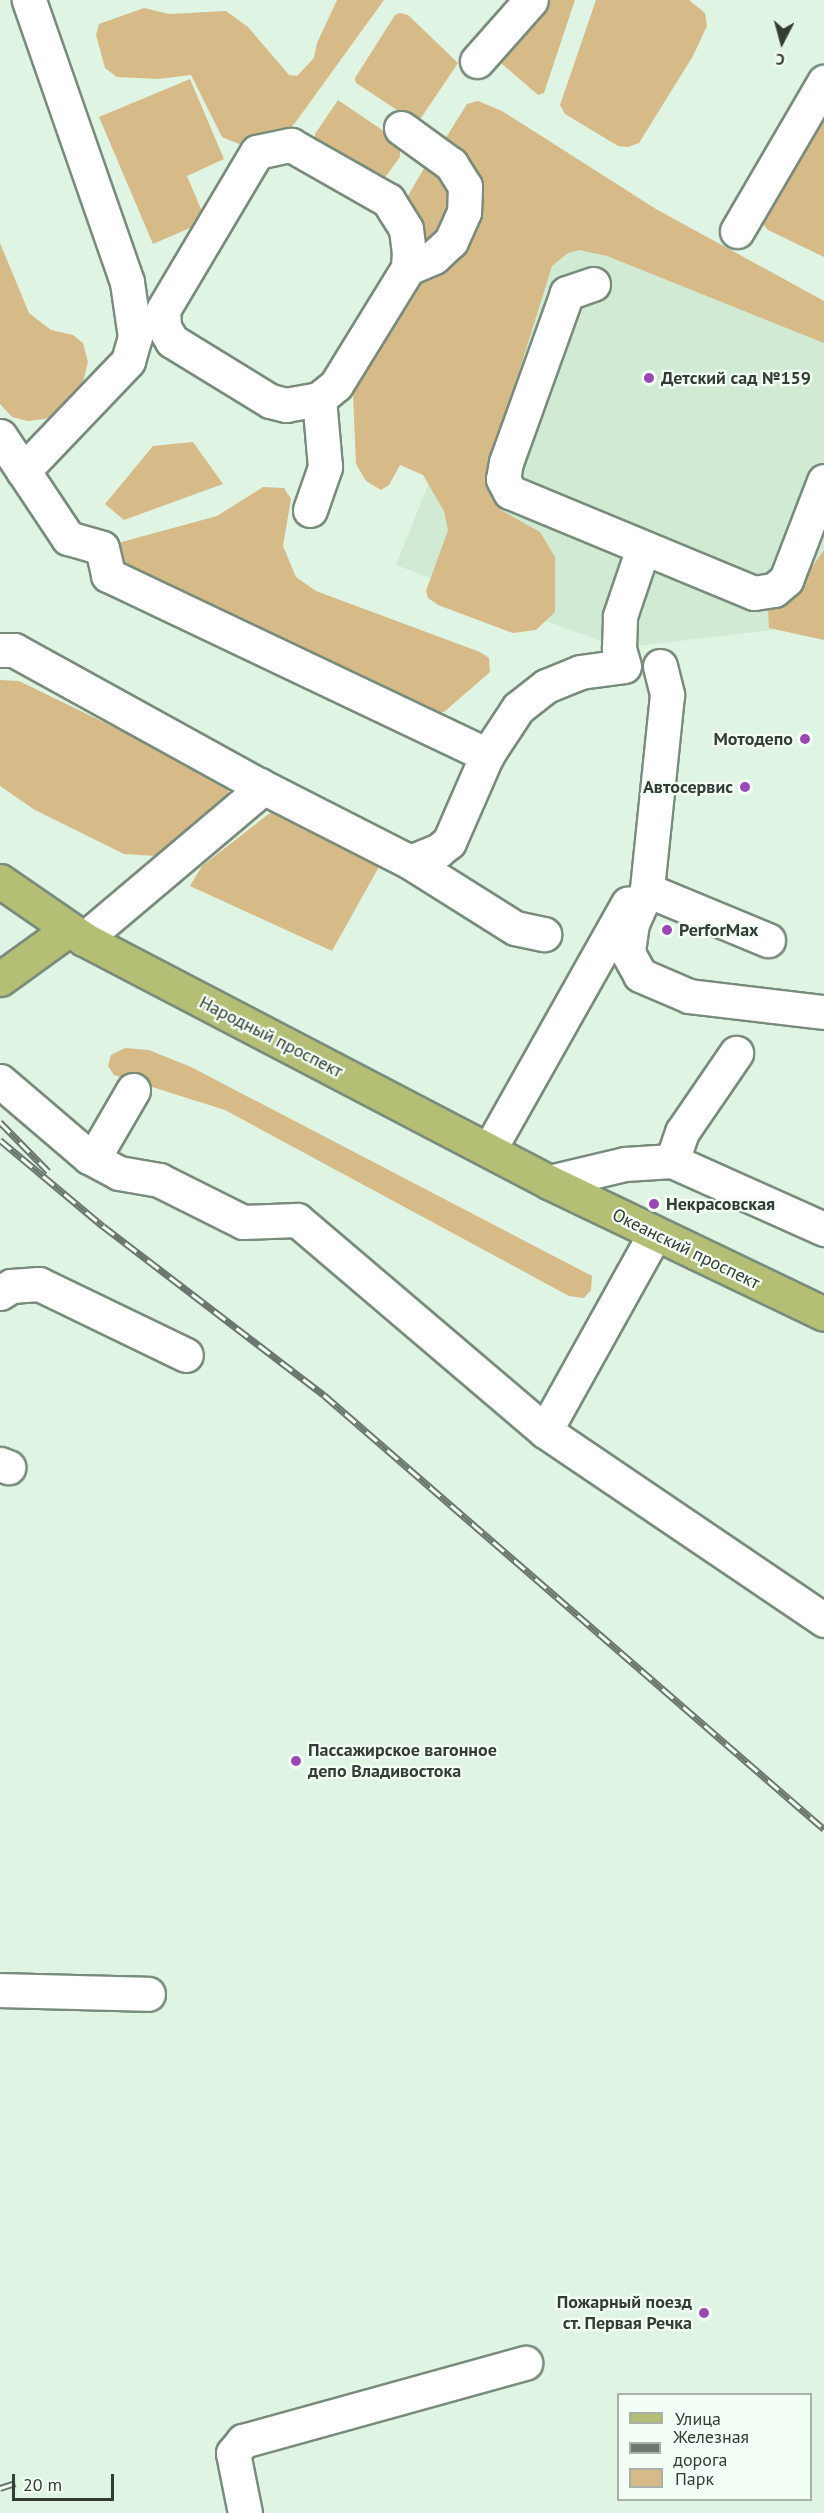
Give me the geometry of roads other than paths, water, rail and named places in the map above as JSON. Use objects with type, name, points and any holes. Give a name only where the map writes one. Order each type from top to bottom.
[{"type":"main road","name":"Народный проспект","points":[[0,881],[76,935],[549,1182]]},
{"type":"main road","points":[[0,979],[76,935]]},
{"type":"main road","name":"Океанский проспект","points":[[549,1182],[654,1235],[824,1314]]},
{"type":"lane","points":[[23,471],[128,361],[135,337],[132,306],[29,0]]},
{"type":"lane","points":[[477,61],[531,0]]},
{"type":"lane","points":[[737,231],[824,82]]},
{"type":"lane","points":[[401,128],[451,164],[465,186],[464,212],[451,241],[434,257],[408,268]]},
{"type":"lane","points":[[291,145],[388,200],[406,229],[408,268],[336,385],[319,399],[286,405],[270,401],[172,341],[164,327],[163,310],[257,152],[275,146],[291,145]]},
{"type":"lane","points":[[593,284],[567,293],[506,462],[503,479],[510,492],[754,593],[774,590],[786,580],[824,481]]},
{"type":"lane","points":[[132,306],[163,310]]},
{"type":"lane","points":[[310,510],[325,468],[319,399]]},
{"type":"lane","points":[[0,436],[68,538],[102,548],[108,575],[487,755]]},
{"type":"lane","points":[[410,862],[449,842],[487,755],[518,708],[546,686],[580,672],[624,666],[619,648],[620,616],[643,548]]},
{"type":"lane","points":[[0,650],[14,650],[259,785],[410,862],[516,928],[544,934]]},
{"type":"lane","points":[[660,666],[667,695],[648,878],[632,923],[628,953],[640,975],[689,996],[824,1012]]},
{"type":"lane","points":[[76,935],[253,796],[259,785]]},
{"type":"lane","points":[[648,878],[768,940]]},
{"type":"lane","points":[[489,1150],[648,878]]},
{"type":"lane","points":[[672,1161],[682,1132],[736,1053]]},
{"type":"lane","points":[[0,1081],[89,1157],[119,1173],[159,1180],[243,1222],[297,1220],[545,1431],[824,1620]]},
{"type":"lane","points":[[89,1157],[100,1147],[133,1090]]},
{"type":"lane","points":[[549,1182],[625,1164],[672,1161],[824,1229]]},
{"type":"lane","points":[[545,1431],[654,1235]]},
{"type":"lane","points":[[0,1293],[11,1286],[39,1284],[186,1355]]},
{"type":"lane","points":[[0,1990],[148,1994]]},
{"type":"lane","points":[[245,2513],[233,2453],[243,2441],[525,2363]]},
{"type":"railway","points":[[0,1122],[48,1171]]},
{"type":"railway","points":[[0,1140],[103,1226],[324,1395],[824,1829]]},
{"type":"railway","points":[[0,2488],[15,2483]]},
{"type":"place","name":"Детский сад №159","points":[[649,378]]},
{"type":"place","name":"Мотодепо","points":[[805,739]]},
{"type":"place","name":"Автосервис","points":[[745,787]]},
{"type":"place","name":"PerforMax","points":[[667,930]]},
{"type":"place","name":"Некрасовская","points":[[654,1204]]},
{"type":"place","name":"Пассажирское вагонное депо Владивостока","points":[[296,1761]]},
{"type":"place","name":"Пожарный поезд ст. Первая Речка","points":[[704,2313]]}]
